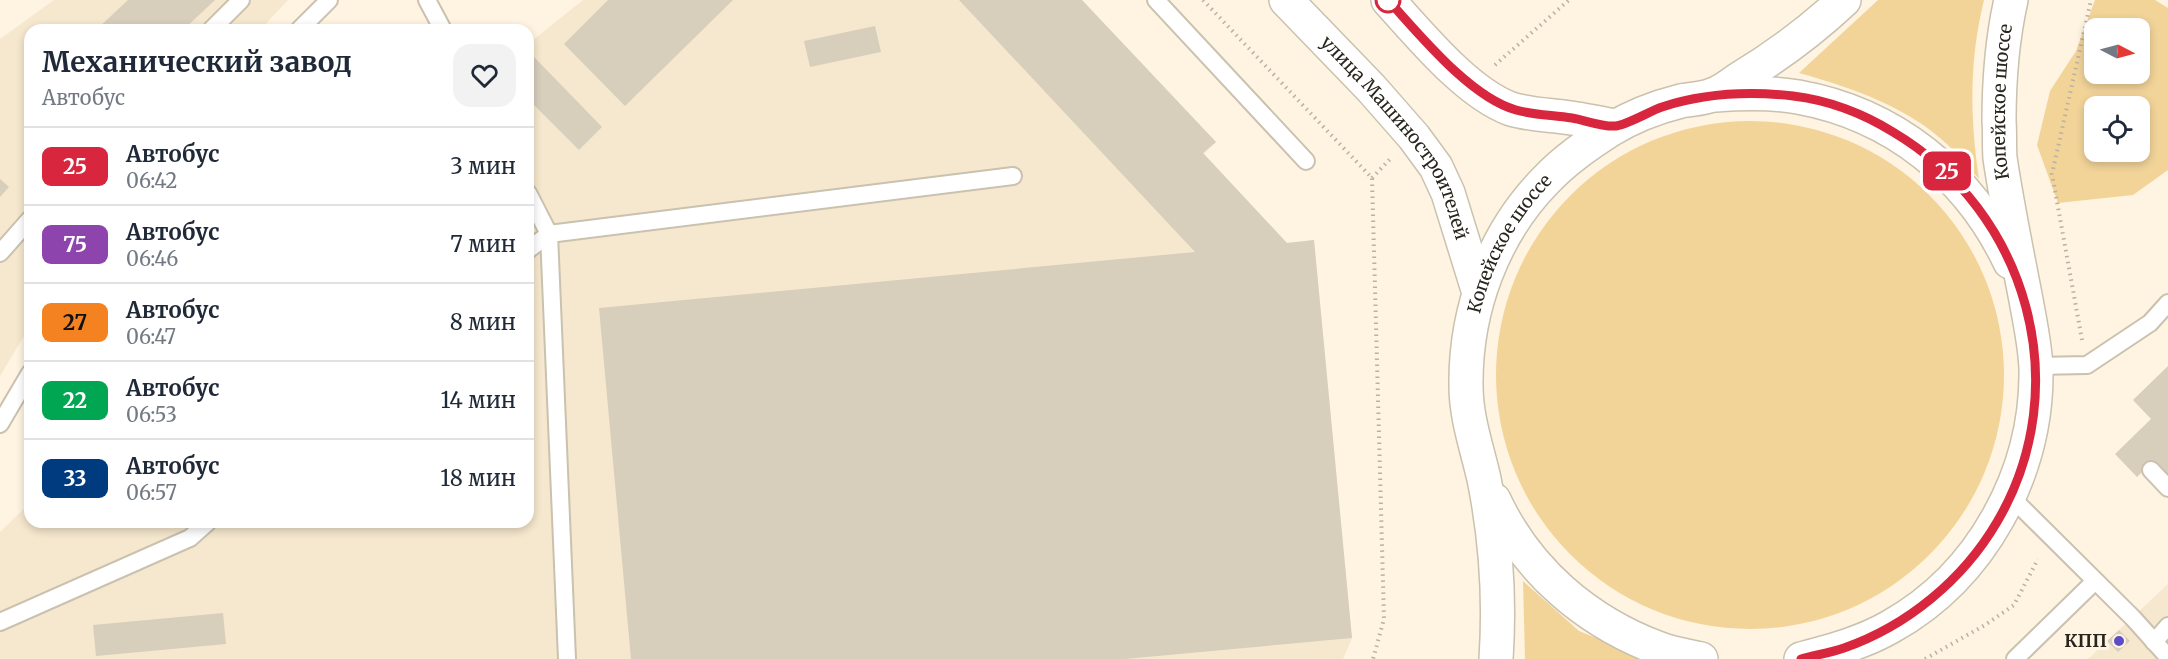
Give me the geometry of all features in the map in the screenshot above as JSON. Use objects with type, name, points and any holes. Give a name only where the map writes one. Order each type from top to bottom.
[{"type":"main road","name":"улица Машиностроителей","points":[[1286,0],[1371,88],[1414,137],[1436,167],[1448,193],[1479,293]]},
{"type":"main road","points":[[1388,0],[1471,86],[1491,100],[1513,109],[1541,115],[1616,126]]},
{"type":"main road","name":"Копейское шоссе","points":[[1496,659],[1497,573],[1484,479],[1471,434],[1466,387],[1468,339],[1479,293],[1495,252],[1518,214],[1546,180],[1579,150],[1616,126],[1668,105],[1713,95],[1778,55],[1844,0]]},
{"type":"main road","name":"Копейское шоссе","points":[[1801,659],[1844,648],[1890,627],[1932,599],[1967,564],[1996,523],[2010,496],[2027,447],[2034,407],[2036,366],[2000,156],[2000,62],[2011,0]]},
{"type":"main road","points":[[1713,95],[1755,92],[1797,96],[1848,110],[1878,123],[1914,144],[1947,171],[1975,202],[1993,229],[2017,276],[2029,317]]},
{"type":"main road","points":[[1484,479],[1502,518],[1525,553],[1554,585],[1586,612],[1633,638],[1662,650],[1701,659]]},
{"type":"lane","points":[[217,24],[241,0]]},
{"type":"lane","points":[[305,24],[329,0]]},
{"type":"lane","points":[[427,0],[440,24]]},
{"type":"lane","points":[[1156,0],[1306,161]]},
{"type":"lane","points":[[534,245],[549,234],[1013,176]]},
{"type":"lane","points":[[534,205],[549,234],[567,659]]},
{"type":"lane","points":[[0,253],[24,226]]},
{"type":"lane","points":[[2036,366],[2087,365],[2150,323],[2168,303]]},
{"type":"lane","points":[[0,424],[24,383]]},
{"type":"lane","points":[[2151,470],[2168,488]]},
{"type":"lane","points":[[2010,496],[2095,580],[2168,657]]},
{"type":"lane","points":[[0,622],[190,538],[201,528]]},
{"type":"lane","points":[[2015,659],[2095,580]]},
{"type":"lane","points":[[2154,642],[2168,626]]},
{"type":"path","points":[[1203,0],[1372,178],[1384,619],[1373,659]]},
{"type":"path","points":[[1492,67],[1569,0]]},
{"type":"path","points":[[2087,365],[2052,174],[2091,0]]},
{"type":"path","points":[[1372,178],[1398,151]]},
{"type":"path","points":[[1925,659],[1985,625],[2014,605],[2050,537]]},
{"type":"shaded area","points":[[54,0],[288,0],[266,24],[24,24],[24,336],[0,376],[0,39]]},
{"type":"shaded area","points":[[583,0],[1082,0],[1216,142],[1204,154],[1287,243],[1314,240],[1352,638],[1343,659],[0,659],[0,532],[24,509],[24,528],[534,528],[534,39]]},
{"type":"shaded area","points":[[1878,0],[1984,0],[1973,67],[1974,133],[1979,179],[1935,134],[1900,111],[1840,85],[1799,73]]},
{"type":"shaded area","points":[[2095,0],[2155,0],[2168,8],[2168,170],[2133,195],[2058,203],[2037,145],[2050,91],[2076,51],[2084,30],[2084,84],[2150,84],[2150,18],[2088,18]]},
{"type":"shaded area","points":[[1750,121],[1800,126],[1847,140],[1891,164],[1930,195],[1961,234],[1985,278],[1999,325],[2004,375],[1999,425],[1985,472],[1961,516],[1930,555],[1891,586],[1847,610],[1800,624],[1750,629],[1700,624],[1653,610],[1609,586],[1570,555],[1539,516],[1515,472],[1501,425],[1496,375],[1501,325],[1515,278],[1539,234],[1570,195],[1609,164],[1653,140],[1700,126]]},
{"type":"shaded area","points":[[1523,581],[1579,631],[1648,659],[1525,659]]},
{"type":"shaded area","points":[[2168,584],[2168,659],[2088,659],[2119,630]]},
{"type":"building","points":[[128,0],[215,0],[189,24],[102,24]]},
{"type":"building","points":[[608,0],[733,0],[625,106],[564,44]]},
{"type":"building","points":[[959,0],[1082,0],[1216,142],[1203,153],[1287,243],[1314,240],[1352,638],[1125,659],[631,659],[599,308],[1195,252]]},
{"type":"building","points":[[875,26],[881,52],[810,67],[804,41]]},
{"type":"building","points":[[534,57],[602,127],[579,150],[534,105]]},
{"type":"building","points":[[0,179],[9,187],[0,197]]},
{"type":"building","points":[[2168,366],[2168,476],[2153,461],[2137,477],[2115,454],[2151,419],[2133,400]]},
{"type":"building","points":[[223,613],[226,644],[96,656],[93,625]]},
{"type":"building","name":"КПП","points":[[2119,630],[2130,641],[2118,652],[2107,641]]},
{"type":"bus line","name":"25","points":[[1388,0],[1471,86],[1491,100],[1513,109],[1616,126],[1647,112],[1713,95],[1755,92],[1797,96],[1839,106],[1878,123],[1914,144],[1947,171],[1975,202],[1999,238],[2017,276],[2029,317],[2036,366],[2034,407],[2027,447],[2014,486],[1996,523],[1967,564],[1932,599],[1890,627],[1844,648],[1801,659]]},
{"type":"place","name":"КПП","points":[[2119,641]]}]
